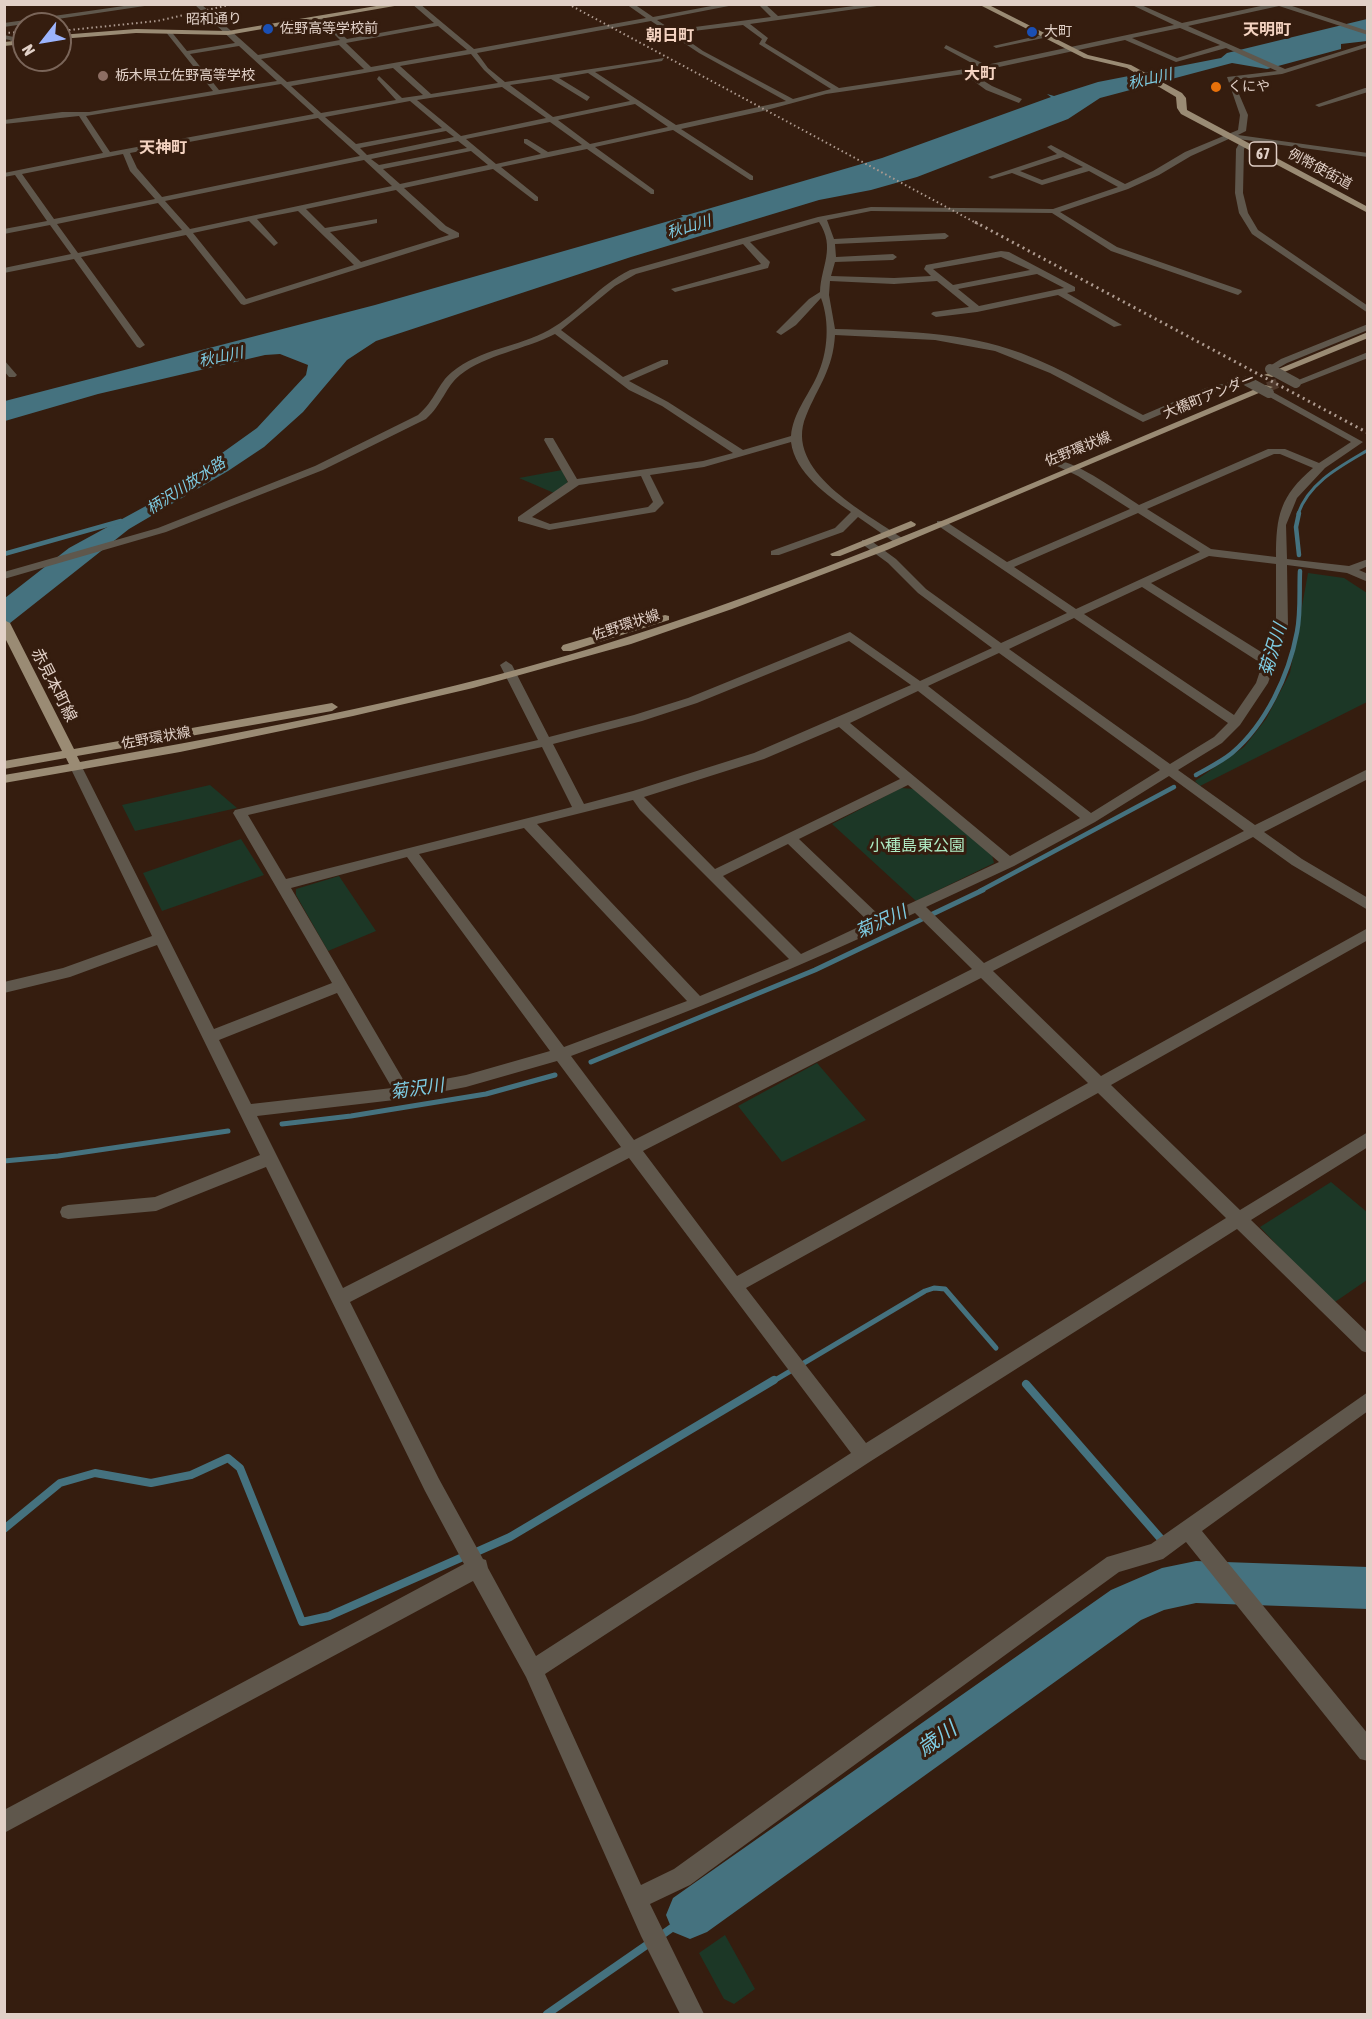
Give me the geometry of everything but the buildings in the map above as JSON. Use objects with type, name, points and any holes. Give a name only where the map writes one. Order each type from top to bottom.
[{"type":"main road","name":"昭和通り","points":[[72,36],[120,31],[228,33],[403,4]]},
{"type":"main road","name":"例幣使街道","points":[[981,4],[1073,50],[1091,58],[1122,64],[1171,89],[1182,98],[1180,105],[1184,112],[1368,211]]},
{"type":"main road","name":"大橋町アンダー","points":[[1270,372],[1368,335]]},
{"type":"main road","name":"大橋町アンダー","points":[[1280,382],[1368,345]]},
{"type":"main road","name":"大橋町アンダー","points":[[1156,428],[1252,381]]},
{"type":"main road","name":"大橋町アンダー","points":[[1156,428],[1269,390]]},
{"type":"main road","name":"佐野環状線","points":[[73,760],[298,725],[647,635],[777,589],[893,537],[1156,428]]},
{"type":"main road","name":"佐野環状線","points":[[893,537],[941,523],[1064,466]]},
{"type":"main road","name":"赤見本町線","points":[[6,627],[73,760]]},
{"type":"main road","points":[[4,765],[73,760]]},
{"type":"main road","points":[[4,779],[73,760]]},
{"type":"street","points":[[4,25],[155,4]]},
{"type":"street","points":[[126,151],[133,170],[188,232],[244,302],[456,235],[443,228],[397,188],[197,4]]},
{"type":"street","points":[[415,4],[472,51],[486,69],[502,83],[651,192]]},
{"type":"street","points":[[629,4],[701,52],[792,101]]},
{"type":"street","points":[[4,122],[81,114],[394,65],[736,4]]},
{"type":"street","points":[[761,4],[776,18]]},
{"type":"street","points":[[671,32],[856,6],[888,4]]},
{"type":"street","points":[[1132,4],[1282,71]]},
{"type":"street","points":[[4,271],[495,167],[837,90],[986,68],[1279,5],[1368,33]]},
{"type":"street","points":[[321,18],[352,51],[351,54],[369,69]]},
{"type":"street","points":[[743,22],[766,39],[761,44],[837,90]]},
{"type":"street","points":[[255,58],[440,24]]},
{"type":"street","points":[[168,31],[218,93]]},
{"type":"street","points":[[996,46],[1046,36]]},
{"type":"street","points":[[1127,38],[1176,60],[1229,47]]},
{"type":"street","points":[[185,53],[239,44]]},
{"type":"street","points":[[4,576],[162,530],[322,467],[422,417],[435,406],[446,382],[456,372],[555,330],[578,315],[605,286],[625,275],[821,219],[856,212],[888,208],[1025,213],[1054,211],[1125,187],[1215,141],[1231,137],[1242,131],[1244,115],[1229,78],[1248,78],[1282,71],[1368,45]]},
{"type":"street","points":[[946,46],[986,68]]},
{"type":"street","points":[[4,175],[411,99],[662,59]]},
{"type":"street","points":[[394,65],[429,96]]},
{"type":"street","points":[[588,70],[750,178]]},
{"type":"street","points":[[965,72],[989,88],[1019,100]]},
{"type":"street","points":[[552,76],[587,99]]},
{"type":"street","points":[[379,78],[401,101]]},
{"type":"street","points":[[1319,105],[1365,92]]},
{"type":"street","points":[[411,99],[535,199]]},
{"type":"street","points":[[4,232],[636,102]]},
{"type":"street","points":[[81,114],[108,155]]},
{"type":"street","points":[[354,147],[447,129]]},
{"type":"street","points":[[1231,137],[1368,155]]},
{"type":"street","points":[[527,141],[547,155]]},
{"type":"street","points":[[1243,144],[1240,149],[1238,186],[1244,219],[1255,232],[1368,310]]},
{"type":"street","points":[[1051,147],[1125,187]]},
{"type":"street","points":[[377,168],[472,149]]},
{"type":"street","points":[[992,177],[1064,154]]},
{"type":"street","points":[[1011,170],[1046,183],[1089,168]]},
{"type":"street","points":[[17,172],[140,345]]},
{"type":"street","points":[[300,208],[359,265]]},
{"type":"street","points":[[1054,211],[1114,249],[1238,292]]},
{"type":"street","points":[[251,218],[274,243]]},
{"type":"street","points":[[821,219],[827,227],[832,260],[824,292],[828,308],[827,364],[803,411],[795,438],[797,451],[803,463],[857,512],[893,537]]},
{"type":"street","points":[[324,231],[374,221]]},
{"type":"street","points":[[829,242],[945,236]]},
{"type":"street","points":[[675,289],[765,266],[766,262],[744,240]]},
{"type":"street","points":[[936,314],[977,309],[1072,289],[1009,255],[1001,254],[929,267],[928,269],[977,309]]},
{"type":"street","points":[[832,260],[893,257]]},
{"type":"street","points":[[951,288],[1038,271]]},
{"type":"street","points":[[826,278],[894,280],[939,278]]},
{"type":"street","points":[[781,332],[788,328],[817,296],[824,292]]},
{"type":"street","points":[[1061,293],[1117,325]]},
{"type":"street","points":[[1270,372],[1368,327]]},
{"type":"street","points":[[555,330],[562,333],[622,381],[665,404],[739,452]]},
{"type":"street","points":[[248,1111],[403,1093],[466,1081],[561,1054],[698,1003],[799,961],[879,923],[919,908],[1009,862],[1171,772],[1218,740],[1236,722],[1262,683],[1282,627],[1281,525],[1285,508],[1319,467],[1358,442],[1252,381],[1240,381],[1210,391],[1143,419],[1030,360],[999,349],[910,334],[829,332]]},
{"type":"street","points":[[1270,372],[1296,383],[1368,355]]},
{"type":"street","points":[[622,381],[665,362]]},
{"type":"street","points":[[4,363],[12,375]]},
{"type":"street","points":[[644,472],[658,503],[651,510],[549,526],[524,519],[574,483],[644,472],[704,464],[739,452],[795,438]]},
{"type":"street","points":[[549,440],[574,483]]},
{"type":"street","points":[[1005,567],[1272,451],[1281,451],[1319,467]]},
{"type":"street","points":[[1064,466],[1138,508],[1208,552],[1350,570],[1368,579]]},
{"type":"street","points":[[775,553],[838,530],[857,512]]},
{"type":"street","points":[[941,523],[1236,722]]},
{"type":"street","points":[[872,546],[892,561],[922,591],[1171,772],[1333,886],[1368,905]]},
{"type":"street","points":[[281,886],[636,795],[759,756],[841,722],[1208,552]]},
{"type":"street","points":[[1350,570],[1368,562]]},
{"type":"street","points":[[1142,582],[1260,657],[1269,660]]},
{"type":"street","points":[[403,1093],[240,813],[547,742],[689,702],[850,636],[920,686],[1090,819]]},
{"type":"street","points":[[508,670],[580,809]]},
{"type":"street","points":[[841,722],[1009,862]]},
{"type":"street","points":[[73,760],[432,1485],[479,1567],[533,1670],[649,1928],[692,2014]]},
{"type":"street","points":[[341,1298],[1368,773]]},
{"type":"street","points":[[714,875],[910,779]]},
{"type":"street","points":[[636,795],[645,807],[799,961]]},
{"type":"street","points":[[527,822],[698,1003]]},
{"type":"street","points":[[790,838],[879,923]]},
{"type":"street","points":[[410,852],[734,1286],[864,1455]]},
{"type":"street","points":[[919,908],[1368,1345]]},
{"type":"street","points":[[734,1286],[1368,933]]},
{"type":"street","points":[[4,988],[65,973],[161,938]]},
{"type":"street","points":[[210,1036],[340,986]]},
{"type":"street","points":[[533,1670],[864,1455],[1368,1138]]},
{"type":"street","points":[[68,1212],[156,1204],[271,1158]]},
{"type":"street","points":[[637,1899],[682,1877],[1114,1564],[1156,1552],[1368,1400]]},
{"type":"street","points":[[1189,1530],[1368,1751]]},
{"type":"street","points":[[4,1822],[479,1567]]},
{"type":"green space","points":[[562,470],[568,483],[554,493],[519,478]]},
{"type":"green space","points":[[1308,573],[1344,578],[1367,593],[1367,702],[1200,786],[1195,781],[1244,747],[1266,719],[1290,673]]},
{"type":"green space","points":[[210,785],[237,808],[135,831],[122,805]]},
{"type":"green space","name":"小種島東公園","points":[[901,788],[914,789],[992,855],[994,863],[916,901],[832,824]]},
{"type":"green space","points":[[241,839],[264,875],[162,911],[143,873]]},
{"type":"green space","points":[[339,876],[376,931],[328,951],[296,895],[296,889]]},
{"type":"green space","points":[[817,1063],[866,1120],[782,1162],[738,1106]]},
{"type":"green space","points":[[1331,1182],[1367,1212],[1367,1280],[1332,1304],[1260,1227]]},
{"type":"green space","points":[[725,1935],[755,1989],[734,2004],[724,1999],[699,1953]]},
{"type":"water","points":[[1367,19],[1367,41],[1341,44],[1341,49],[1267,69],[1232,63],[1100,98],[1068,119],[917,177],[871,190],[819,200],[631,257],[376,341],[347,360],[303,412],[264,447],[228,471],[129,529],[5,627],[5,598],[69,548],[155,501],[257,428],[306,375],[308,365],[280,354],[265,355],[98,394],[5,421],[5,401],[375,305],[683,217],[681,215],[882,158],[1051,97],[1047,94],[1054,96],[1098,82],[1221,58],[1227,53]]},
{"type":"waterway","name":"菊沢川","points":[[1298,514],[1303,503],[1318,484],[1368,450]]},
{"type":"waterway","name":"菊沢川","points":[[1299,513],[1296,527],[1299,555]]},
{"type":"waterway","points":[[4,554],[121,521]]},
{"type":"waterway","name":"菊沢川","points":[[1196,775],[1228,756],[1244,741],[1274,698],[1288,665],[1297,632],[1300,571]]},
{"type":"waterway","name":"菊沢川","points":[[980,891],[1174,787]]},
{"type":"waterway","name":"菊沢川","points":[[591,1062],[815,970],[983,890]]},
{"type":"waterway","name":"菊沢川","points":[[282,1124],[351,1116],[486,1094],[555,1075]]},
{"type":"waterway","name":"菊沢川","points":[[4,1161],[58,1156],[228,1131]]},
{"type":"waterway","points":[[772,1382],[925,1291],[934,1288],[945,1289],[996,1348]]},
{"type":"waterway","points":[[474,1553],[510,1537],[774,1380]]},
{"type":"waterway","points":[[1026,1384],[1161,1539]]},
{"type":"waterway","points":[[4,1529],[60,1483],[95,1473],[151,1483],[191,1475],[228,1458],[240,1468],[302,1622],[329,1616],[465,1556]]},
{"type":"waterway","name":"歳川","points":[[690,1915],[1126,1605],[1162,1589],[1196,1582],[1368,1588]]},
{"type":"waterway","name":"歳川","points":[[659,1937],[690,1915]]},
{"type":"waterway","name":"歳川","points":[[547,2014],[651,1942]]},
{"type":"tunnel","points":[[1268,387],[1280,382]]},
{"type":"railway","points":[[72,30],[157,21],[234,4]]},
{"type":"railway","points":[[568,4],[978,224]]},
{"type":"railway","points":[[4,33],[12,33]]},
{"type":"railway","points":[[975,222],[1368,433]]},
{"type":"place","name":"佐野高等学校前","points":[[268,29]]},
{"type":"place","name":"大町","points":[[1032,32]]},
{"type":"place","name":"栃木県立佐野高等学校","points":[[103,76]]},
{"type":"place","name":"くにや","points":[[1216,87]]},
{"type":"district","name":"天明町","points":[[1267,30]]},
{"type":"district","name":"朝日町","points":[[670,36]]},
{"type":"district","name":"大町","points":[[980,74]]},
{"type":"district","name":"天神町","points":[[163,148]]},
{"type":"water label","name":"秋山川","points":[[1150,79]]},
{"type":"water label","name":"秋山川","points":[[689,227]]},
{"type":"water label","name":"秋山川","points":[[221,357]]},
{"type":"water label","name":"柄沢川放水路","points":[[186,486]]}]
